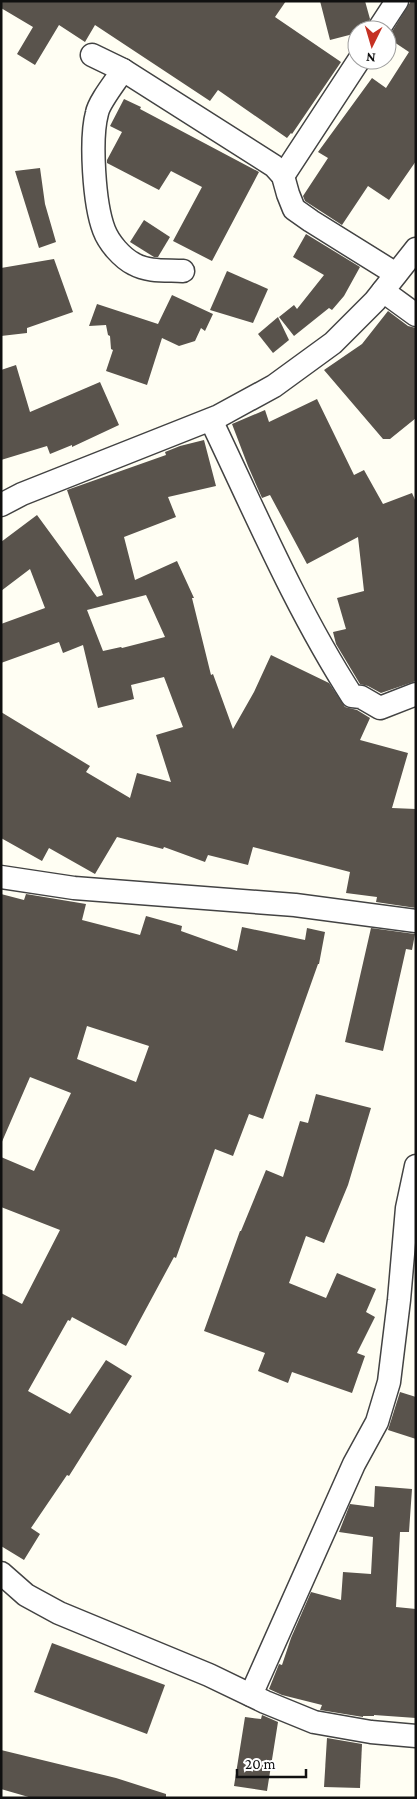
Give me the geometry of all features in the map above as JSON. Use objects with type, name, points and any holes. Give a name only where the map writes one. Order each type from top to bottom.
[{"type":"street","points":[[385,20],[397,1]]},
{"type":"street","points":[[92,55],[123,70],[274,166],[284,176],[294,209],[396,274]]},
{"type":"street","points":[[123,70],[97,110],[93,134],[96,192],[104,231],[120,255],[135,265],[153,270],[183,271]]},
{"type":"street","points":[[284,176],[353,70]]},
{"type":"street","points":[[1,505],[22,494],[211,420],[274,386],[333,343],[382,291],[416,249]]},
{"type":"street","points":[[382,291],[416,315]]},
{"type":"street","points":[[211,420],[289,583],[335,670],[352,696],[361,697],[380,708],[416,694]]},
{"type":"street","points":[[1,878],[74,888],[296,905],[416,921]]},
{"type":"street","points":[[251,1695],[354,1464],[377,1422],[389,1382],[399,1300],[407,1208],[416,1166]]},
{"type":"street","points":[[1,1573],[26,1595],[58,1613],[209,1675],[314,1722],[371,1732],[416,1736]]},
{"type":"building","points":[[1,1],[286,1],[275,17],[341,62],[292,134],[287,138],[218,90],[210,101],[95,25],[85,42],[59,25],[35,65],[17,54],[33,27],[1,8]]},
{"type":"building","points":[[320,1],[365,1],[370,20],[347,20],[347,36],[330,40]]},
{"type":"building","points":[[411,1],[416,1],[416,161],[389,200],[368,186],[342,225],[305,201],[303,196],[328,158],[318,152],[372,78],[386,88],[409,52],[397,44],[397,24]]},
{"type":"building","points":[[124,99],[259,172],[212,261],[173,241],[202,187],[171,171],[159,190],[107,163],[122,132],[110,126]]},
{"type":"building","points":[[40,168],[45,204],[56,242],[39,248],[15,171]]},
{"type":"building","points":[[144,220],[170,237],[158,257],[154,257],[130,242]]},
{"type":"building","points":[[306,234],[360,267],[344,296],[332,310],[329,308],[294,336],[279,317],[294,305],[297,309],[324,275],[293,257]]},
{"type":"building","points":[[54,259],[73,312],[27,328],[27,333],[1,336],[1,268]]},
{"type":"building","points":[[227,271],[268,289],[253,323],[210,310]]},
{"type":"building","points":[[172,295],[213,314],[205,331],[201,328],[195,341],[179,346],[162,338],[147,385],[106,371],[113,350],[111,349],[110,336],[108,335],[106,325],[89,326],[97,304],[158,324]]},
{"type":"building","points":[[388,311],[408,326],[416,328],[416,418],[390,439],[383,439],[324,370],[362,344]]},
{"type":"building","points":[[278,317],[289,340],[273,353],[258,334]]},
{"type":"building","points":[[16,365],[30,412],[100,382],[119,425],[72,447],[72,445],[50,454],[47,446],[1,460],[1,370]]},
{"type":"building","points":[[317,399],[354,475],[364,470],[383,504],[412,493],[416,502],[416,681],[381,693],[360,684],[336,644],[333,632],[346,629],[337,598],[364,591],[358,537],[307,564],[270,495],[262,498],[232,424],[265,410],[269,422]]},
{"type":"building","points":[[204,440],[216,486],[168,497],[176,517],[124,537],[135,580],[177,561],[194,598],[192,598],[211,675],[213,674],[233,729],[254,692],[271,655],[329,683],[345,707],[357,710],[370,718],[360,740],[408,753],[392,808],[416,809],[416,908],[376,902],[377,897],[346,893],[350,872],[253,847],[248,865],[208,855],[205,862],[164,847],[163,849],[117,837],[95,874],[49,848],[42,861],[1,838],[1,712],[90,766],[86,772],[130,798],[137,773],[171,782],[156,735],[183,727],[164,677],[131,685],[134,699],[98,708],[83,645],[63,653],[59,642],[1,663],[1,624],[45,608],[30,569],[1,591],[1,542],[37,515],[97,597],[103,595],[67,490],[166,455],[165,452]],"holes":[[[146,595],[165,637],[103,651],[87,610]]]},
{"type":"building","points":[[1,894],[24,900],[26,894],[86,904],[82,920],[140,935],[146,916],[182,926],[181,931],[237,951],[242,927],[305,940],[307,928],[325,932],[319,964],[263,1119],[249,1114],[233,1156],[215,1149],[176,1258],[174,1257],[126,1346],[72,1317],[70,1321],[68,1320],[28,1391],[70,1414],[106,1360],[132,1376],[69,1476],[67,1475],[31,1528],[40,1534],[24,1560],[1,1546],[1,1293],[22,1304],[60,1230],[1,1207],[1,1157],[34,1171],[71,1093],[30,1077],[1,1144]],"holes":[[[87,1026],[149,1046],[136,1082],[77,1059]]]},
{"type":"building","points":[[371,928],[415,934],[412,950],[406,949],[383,1051],[345,1042]]},
{"type":"building","points":[[316,1094],[371,1108],[348,1185],[324,1243],[306,1236],[289,1283],[326,1298],[337,1273],[376,1289],[366,1312],[375,1317],[357,1353],[365,1356],[352,1393],[292,1372],[288,1383],[258,1371],[265,1353],[204,1331],[240,1231],[266,1170],[283,1177],[300,1121],[308,1123]]},
{"type":"building","points":[[400,1392],[416,1397],[416,1439],[388,1430]]},
{"type":"building","points":[[375,1486],[412,1489],[409,1532],[400,1532],[396,1607],[416,1609],[416,1718],[374,1715],[363,1717],[320,1710],[322,1705],[282,1695],[269,1689],[279,1664],[282,1665],[291,1638],[311,1592],[341,1600],[343,1572],[371,1574],[373,1537],[339,1532],[350,1504],[374,1507]]},
{"type":"building","points":[[52,1643],[165,1685],[147,1734],[34,1692]]},
{"type":"building","points":[[262,1715],[278,1722],[267,1791],[234,1786],[245,1717],[261,1719]]},
{"type":"building","points":[[327,1738],[362,1744],[360,1788],[324,1787]]},
{"type":"building","points":[[1,1750],[116,1778],[166,1794],[166,1798],[32,1798],[1,1789]]}]
